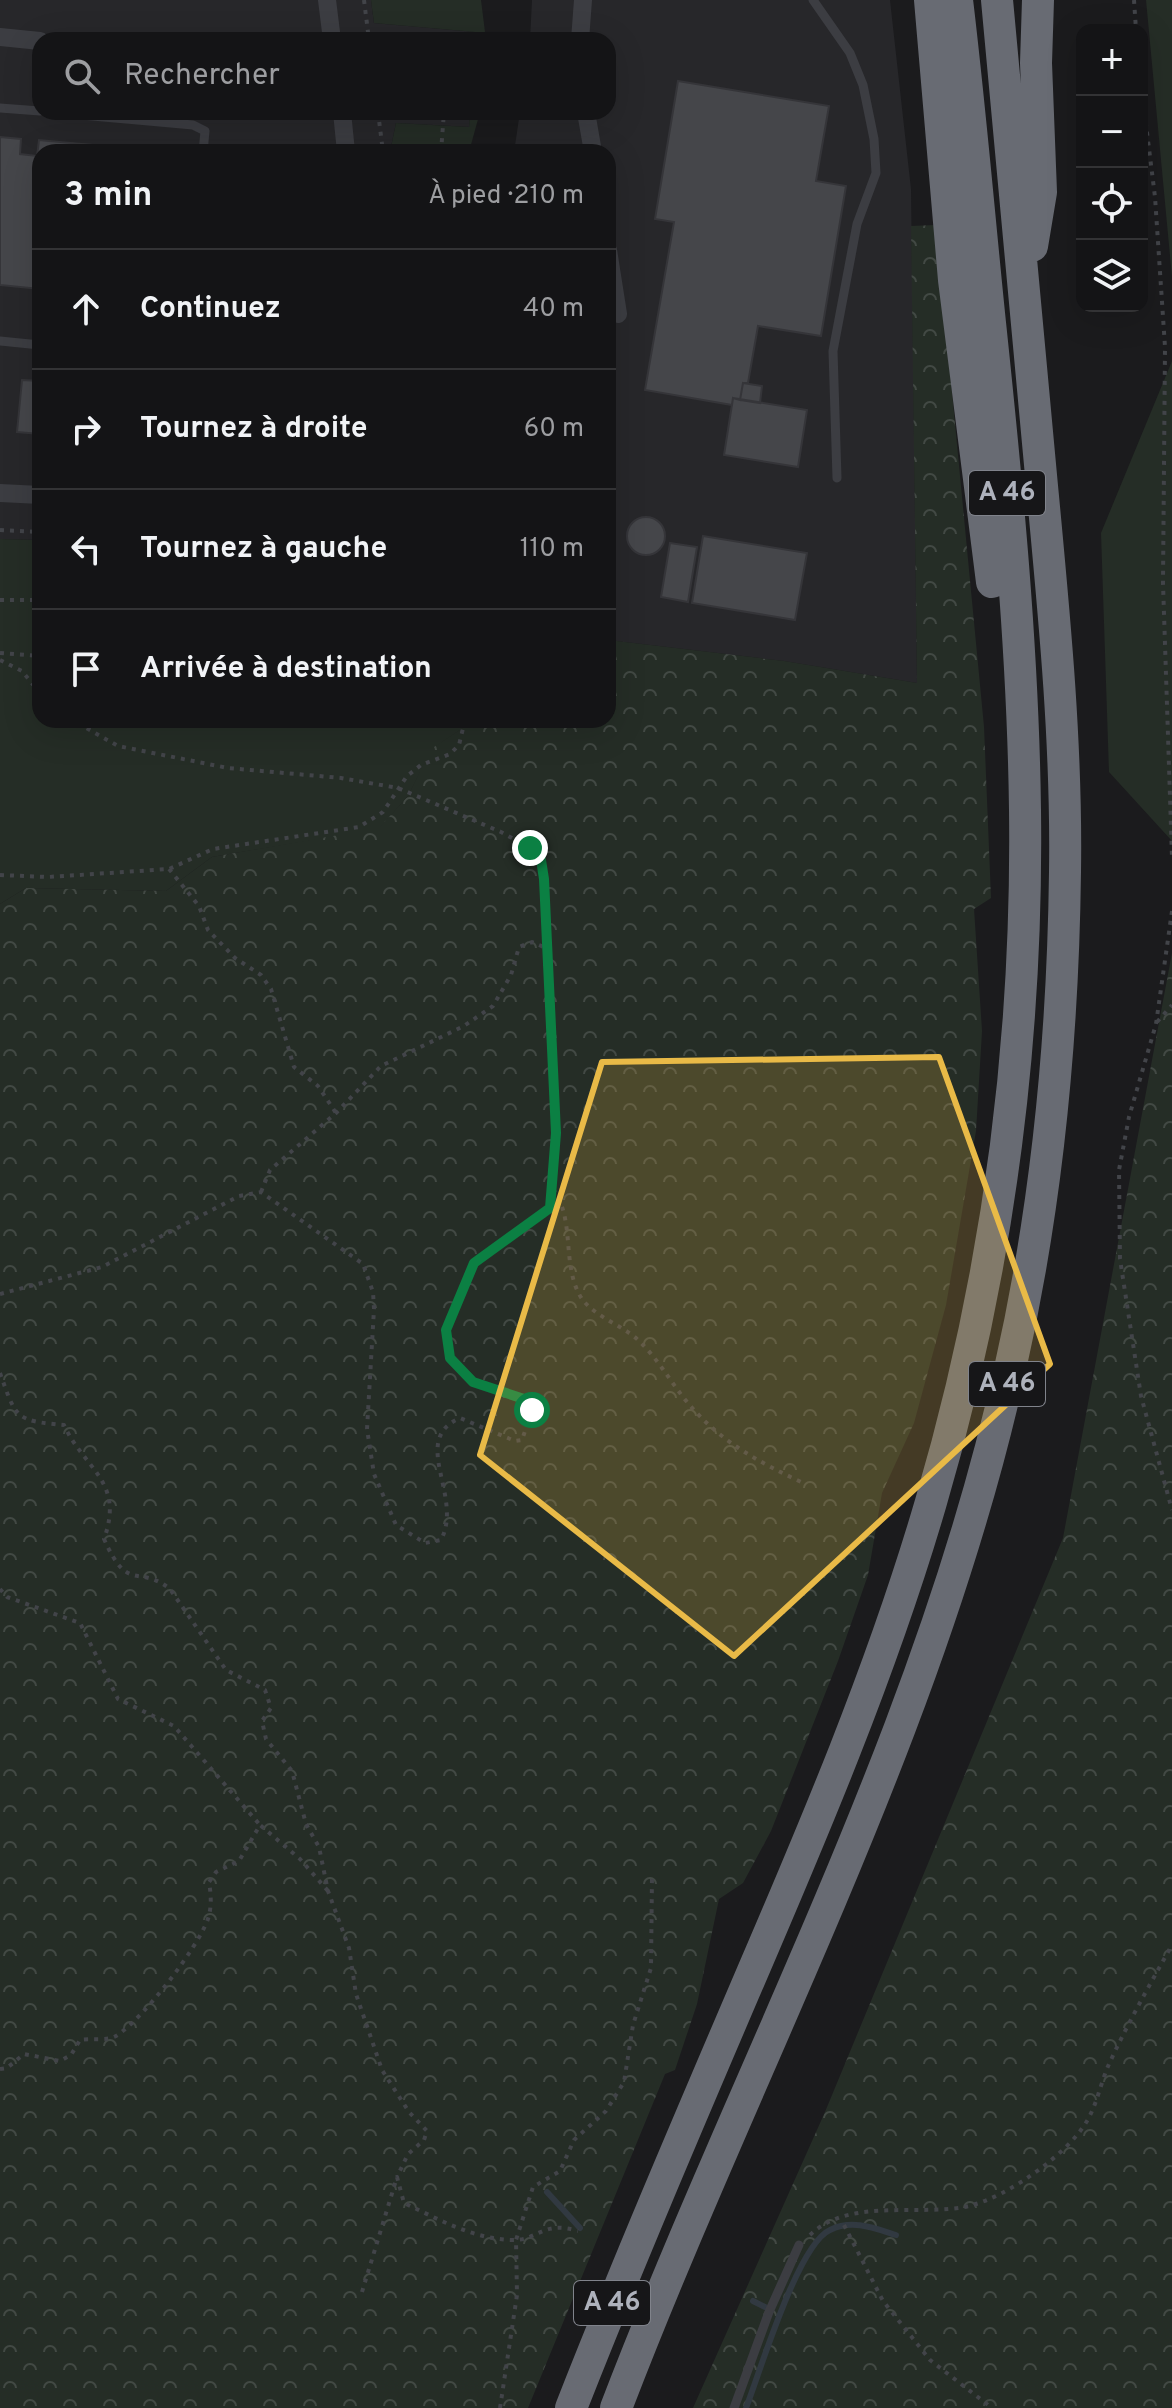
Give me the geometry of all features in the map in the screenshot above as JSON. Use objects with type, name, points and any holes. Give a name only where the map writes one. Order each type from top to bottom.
[{"type":"highway","points":[[930,0],[954,280],[990,556],[1019,989]]},
{"type":"highway","name":"A 46","points":[[571,2408],[872,1678],[932,1500],[986,1275],[1007,1128],[1019,989],[1025,829],[1023,727],[1003,446],[957,0]]},
{"type":"highway","name":"A 46","points":[[616,2408],[747,2090],[829,1902],[916,1680],[976,1496],[1010,1372],[1027,1284],[1052,1118],[1065,870],[1050,575],[997,0]]},
{"type":"highway","points":[[1025,293],[1041,192],[1036,63],[1038,0]]},
{"type":"street","points":[[327,0],[331,32]]},
{"type":"street","points":[[581,32],[583,0]]},
{"type":"street","points":[[0,37],[32,40]]},
{"type":"street","points":[[343,120],[345,144]]},
{"type":"street","points":[[587,120],[592,144]]},
{"type":"street","points":[[616,301],[618,314]]},
{"type":"street","points":[[0,493],[32,495]]},
{"type":"lane","points":[[813,0],[850,53],[863,85],[874,139],[876,173],[857,224],[833,351],[837,478]]},
{"type":"lane","points":[[0,108],[32,110]]},
{"type":"lane","points":[[137,120],[193,125],[205,131],[204,144]]},
{"type":"lane","points":[[0,341],[32,344]]},
{"type":"lane","points":[[734,2408],[769,2312],[799,2245]]},
{"type":"path","points":[[364,0],[368,32]]},
{"type":"path","points":[[1134,0],[1136,24]]},
{"type":"path","points":[[1142,96],[1155,197],[1165,347],[1163,583],[1172,858]]},
{"type":"path","points":[[379,120],[382,144]]},
{"type":"path","points":[[442,144],[443,120]]},
{"type":"path","points":[[0,530],[32,532]]},
{"type":"path","points":[[0,600],[32,600]]},
{"type":"path","points":[[0,653],[32,655]]},
{"type":"path","points":[[0,660],[22,671],[32,683]]},
{"type":"path","points":[[0,1294],[102,1267],[239,1196],[261,1192],[363,1264],[373,1300],[367,1429],[374,1474],[396,1525],[425,1543],[441,1540],[449,1525],[450,1506],[437,1453],[438,1438],[448,1423],[460,1418],[515,1441],[522,1440],[532,1410],[530,1401],[473,1382],[450,1358],[446,1330],[474,1263],[550,1208],[555,1082],[541,860],[501,832],[398,788],[341,778],[228,768],[118,746],[86,728]]},
{"type":"path","points":[[0,875],[48,877],[169,869],[213,849],[359,827],[383,812],[398,788],[421,765],[450,754],[459,745],[463,728]]},
{"type":"path","points":[[169,869],[199,906],[208,930],[235,958],[261,975],[271,989],[294,1067],[318,1086],[336,1113]]},
{"type":"path","points":[[1172,911],[1156,1024],[1129,1117],[1119,1170],[1120,1259],[1141,1396],[1172,1510]]},
{"type":"path","points":[[261,1192],[270,1170],[336,1113],[381,1066],[464,1026],[493,1006],[511,975],[519,947],[532,942],[547,949]]},
{"type":"path","points":[[1156,1024],[1172,1005]]},
{"type":"path","points":[[553,1189],[563,1202],[572,1271],[580,1297],[636,1338],[693,1410],[728,1441],[759,1463],[801,1482]]},
{"type":"path","points":[[0,1373],[14,1411],[31,1422],[64,1425],[73,1446],[104,1478],[111,1521],[104,1539],[119,1566],[137,1579],[158,1580],[170,1589],[226,1670],[265,1690],[271,1708],[262,1721],[266,1739],[292,1771],[306,1824],[319,1847],[328,1891],[349,1948],[356,1994],[382,2070],[409,2112],[427,2131],[424,2140],[408,2154],[397,2177],[362,2292]]},
{"type":"path","points":[[0,1589],[7,1597],[80,1623],[118,1699],[174,1726],[260,1825],[300,1859],[328,1891]]},
{"type":"path","points":[[0,2069],[7,2068],[24,2054],[60,2061],[71,2055],[80,2040],[114,2038],[144,2009],[189,1951],[207,1920],[211,1900],[209,1882],[216,1872],[239,1861],[260,1825]]},
{"type":"path","points":[[500,2408],[517,2295],[516,2240],[533,2187],[560,2171],[574,2140],[606,2111],[624,2082],[633,2025],[651,1968],[652,1875]]},
{"type":"path","points":[[799,2245],[821,2223],[852,2214],[971,2205],[1026,2179],[1070,2143],[1088,2120],[1132,2015],[1172,1945]]},
{"type":"path","points":[[397,2177],[404,2203],[454,2227],[516,2240],[543,2228],[561,2226],[578,2231]]},
{"type":"path","points":[[844,2225],[883,2301],[930,2360],[992,2408]]},
{"type":"highlighted area","points":[[939,1057],[1050,1364],[734,1656],[480,1455],[602,1062]]},
{"type":"shaded area","points":[[0,0],[371,0],[374,23],[476,32],[32,32],[32,120],[469,120],[469,127],[396,123],[392,144],[32,144],[32,540],[0,539]]},
{"type":"shaded area","points":[[532,0],[890,0],[911,189],[917,683],[784,661],[616,641],[616,144],[515,144],[519,120],[616,120],[616,32],[530,32]]},
{"type":"green space","points":[[371,0],[481,0],[485,32],[475,32],[374,23]]},
{"type":"green space","points":[[1146,0],[1172,0],[1172,277]]},
{"type":"green space","points":[[469,120],[478,120],[471,144],[392,144],[396,123],[469,127]]},
{"type":"green space","points":[[936,225],[984,727],[991,898],[974,909],[982,1031],[976,1131],[946,1305],[914,1423],[882,1493],[868,1575],[838,1661],[771,1831],[743,1883],[719,1899],[697,2004],[675,2070],[665,2074],[528,2408],[0,2408],[0,904],[26,888],[166,891],[212,857],[379,828],[408,796],[431,749],[463,728],[616,728],[616,641],[784,661],[917,683],[911,226]]},
{"type":"green space","points":[[1172,361],[1172,841],[1109,772],[1101,533]]},
{"type":"green space","points":[[0,539],[32,540],[32,728],[463,728],[432,749],[408,796],[379,829],[212,857],[166,891],[26,888],[0,904]]},
{"type":"green space","points":[[1172,953],[1172,2408],[693,2408],[825,2112],[1063,1538]]},
{"type":"building","points":[[678,81],[829,106],[816,181],[846,186],[821,336],[758,326],[748,383],[743,383],[740,400],[733,398],[732,405],[645,390],[674,222],[655,219]]},
{"type":"building","points":[[0,137],[21,139],[20,154],[32,155],[32,288],[0,285]]},
{"type":"building","points":[[39,140],[82,144],[38,144]]},
{"type":"building","points":[[22,380],[32,381],[32,433],[17,432]]},
{"type":"building","points":[[743,383],[762,386],[760,403],[740,400]]},
{"type":"building","points":[[733,398],[807,410],[798,467],[724,455]]},
{"type":"building","points":[[646,517],[659,523],[665,536],[659,549],[646,555],[633,549],[627,536],[633,523]]},
{"type":"building","points":[[703,536],[807,553],[795,620],[692,603]]},
{"type":"building","points":[[670,543],[697,547],[688,602],[661,597]]},
{"type":"waterway","points":[[547,2192],[580,2228]]},
{"type":"waterway","points":[[746,2408],[793,2283],[818,2240],[830,2230],[846,2225],[896,2235]]},
{"type":"waterway","points":[[753,2301],[765,2307]]},
{"type":"route","points":[[530,848],[541,860],[544,879],[556,1133],[550,1208],[474,1263],[446,1330],[446,1344],[450,1358],[473,1382],[530,1401],[532,1410]]}]
